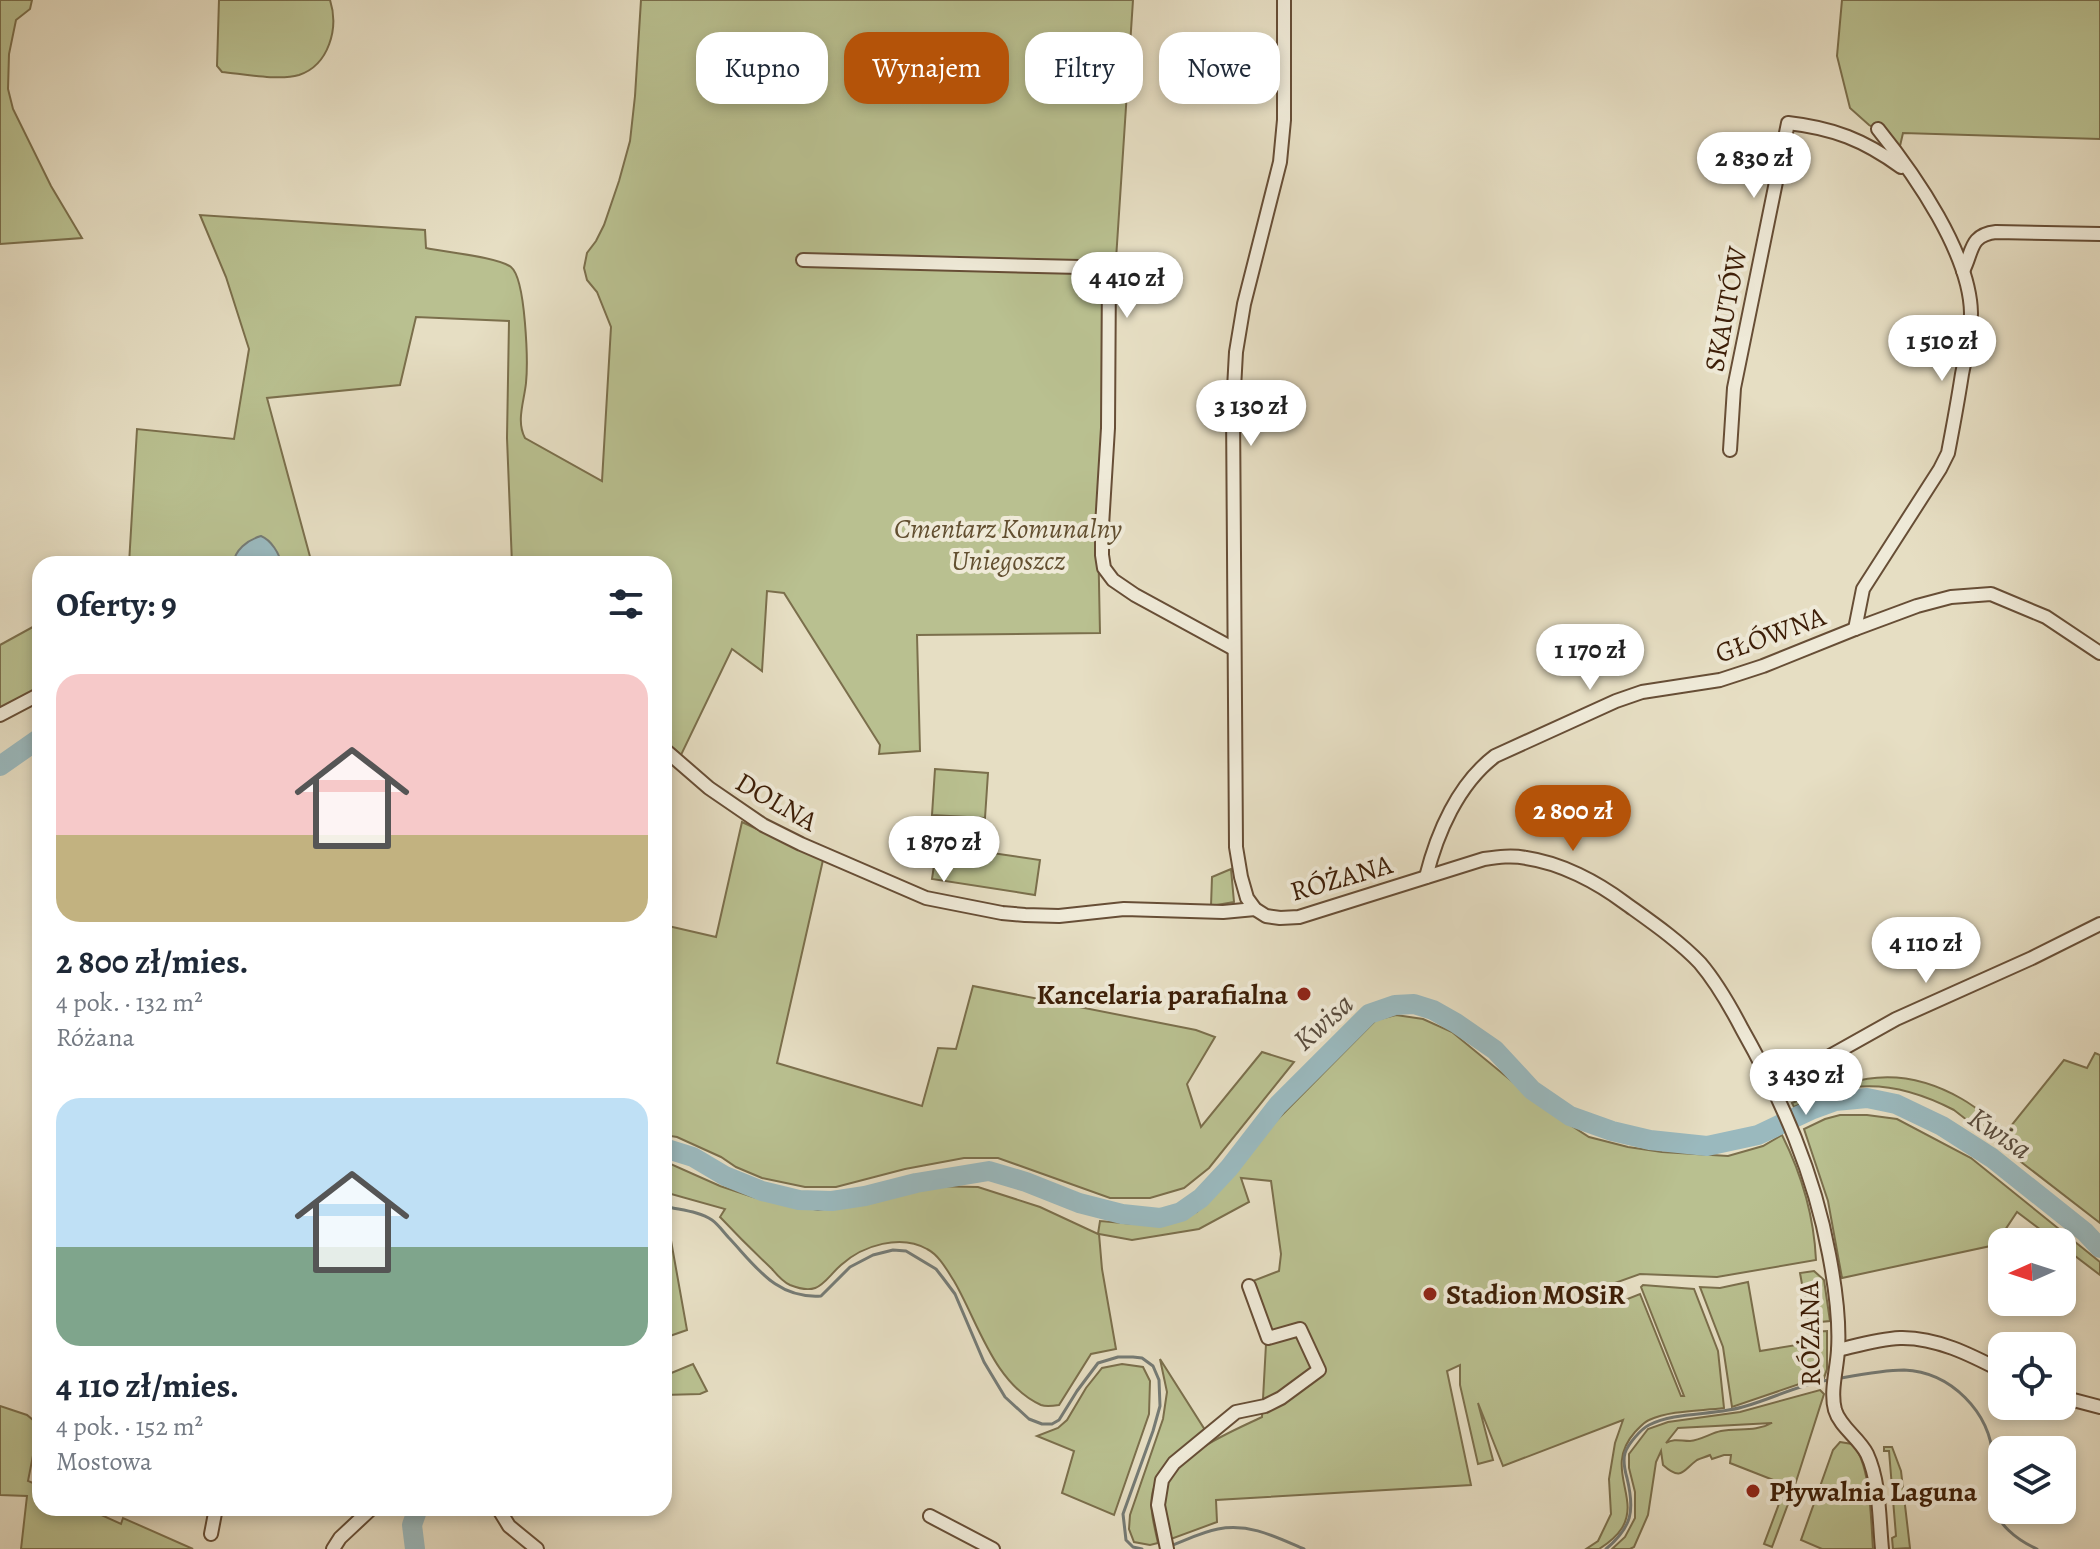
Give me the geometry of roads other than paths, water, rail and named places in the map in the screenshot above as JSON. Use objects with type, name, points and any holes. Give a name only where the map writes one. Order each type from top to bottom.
[{"type":"street","name":"RÓŻANA","points":[[1284,0],[1284,120],[1280,162],[1244,304],[1236,352],[1233,436],[1236,847],[1247,898],[1255,909],[1266,916],[1299,917],[1484,859],[1527,858],[1571,871],[1611,892],[1658,927],[1706,971],[1728,1003],[1780,1101],[1817,1202],[1829,1253],[1837,1310],[1836,1413],[1869,1458],[1876,1487],[1882,1549]]},
{"type":"street","name":"SKAUTÓW","points":[[1730,450],[1734,388],[1788,123],[1831,130],[1877,150],[1910,173]]},
{"type":"street","points":[[1855,629],[1863,589],[1948,453],[1970,334],[1970,302],[1957,256],[1926,197],[1878,129]]},
{"type":"street","points":[[1963,271],[1973,245],[1984,234],[2100,234]]},
{"type":"street","points":[[803,260],[1080,267],[1109,271],[1108,428],[1102,526],[1104,568],[1113,580],[1135,595],[1234,649]]},
{"type":"street","name":"GŁÓWNA","points":[[1426,877],[1431,857],[1453,808],[1474,774],[1495,756],[1642,692],[1720,680],[1917,606],[1951,597],[1991,594],[2046,617],[2100,653]]},
{"type":"street","points":[[0,715],[32,698]]},
{"type":"street","name":"DOLNA","points":[[672,756],[709,788],[763,825],[926,898],[1025,915],[1059,916],[1124,909],[1223,912],[1255,909]]},
{"type":"street","points":[[1773,1088],[1896,1019],[2100,924]]},
{"type":"street","points":[[1167,1549],[1158,1505],[1162,1480],[1174,1463],[1236,1412],[1273,1402],[1319,1370],[1300,1329],[1268,1338],[1249,1286]]},
{"type":"street","points":[[1838,1350],[1903,1338],[1938,1343],[1988,1363]]},
{"type":"street","points":[[2076,1401],[2100,1407]]},
{"type":"street","points":[[211,1534],[214,1516]]},
{"type":"street","points":[[333,1549],[363,1516]]},
{"type":"street","points":[[503,1516],[509,1526],[537,1549]]},
{"type":"street","points":[[930,1516],[993,1549]]},
{"type":"water","points":[[261,536],[279,556],[235,556],[251,540]]},
{"type":"waterway","name":"Kwisa","points":[[0,766],[32,744]]},
{"type":"waterway","name":"Kwisa","points":[[672,1150],[693,1157],[725,1176],[762,1191],[799,1200],[832,1201],[865,1196],[916,1183],[989,1171],[1079,1203],[1122,1214],[1160,1218],[1181,1212],[1201,1198],[1229,1168],[1277,1106],[1369,1014],[1395,1005],[1414,1004],[1456,1023],[1495,1050],[1532,1090],[1570,1116],[1650,1140],[1707,1146],[1758,1135],[1835,1101],[1867,1098],[1896,1104],[1942,1126],[1992,1158],[2085,1232],[2100,1248]]},
{"type":"waterway","points":[[672,1208],[712,1220],[769,1280],[806,1296],[821,1296],[850,1267],[873,1255],[893,1250],[906,1251],[936,1269],[955,1294],[984,1362],[1005,1397],[1029,1419],[1042,1424],[1059,1420],[1098,1363],[1118,1357],[1142,1358],[1153,1366],[1159,1380],[1160,1406],[1123,1514],[1126,1540],[1133,1547],[1142,1549]]},
{"type":"waterway","points":[[1836,1379],[1904,1370],[1921,1372],[1952,1387],[1976,1410],[1990,1441],[1993,1463],[1991,1496],[1998,1517],[2008,1530],[2037,1549]]},
{"type":"waterway","points":[[1606,1549],[1621,1533],[1629,1518],[1631,1500],[1624,1456],[1632,1441],[1646,1427],[1671,1418],[1734,1409],[1829,1380]]},
{"type":"waterway","points":[[415,1516],[412,1525],[415,1549]]},
{"type":"waterway","points":[[1170,1546],[1206,1532],[1241,1528],[1262,1532],[1304,1549]]},
{"type":"place","name":"Kancelaria parafialna","points":[[1304,994]]},
{"type":"place","name":"Stadion MOSiR","points":[[1430,1294]]},
{"type":"place","name":"Pływalnia Laguna","points":[[1753,1491]]},
{"type":"park label","name":"Cmentarz Komunalny Uniegoszcz","points":[[1008,544]]}]
